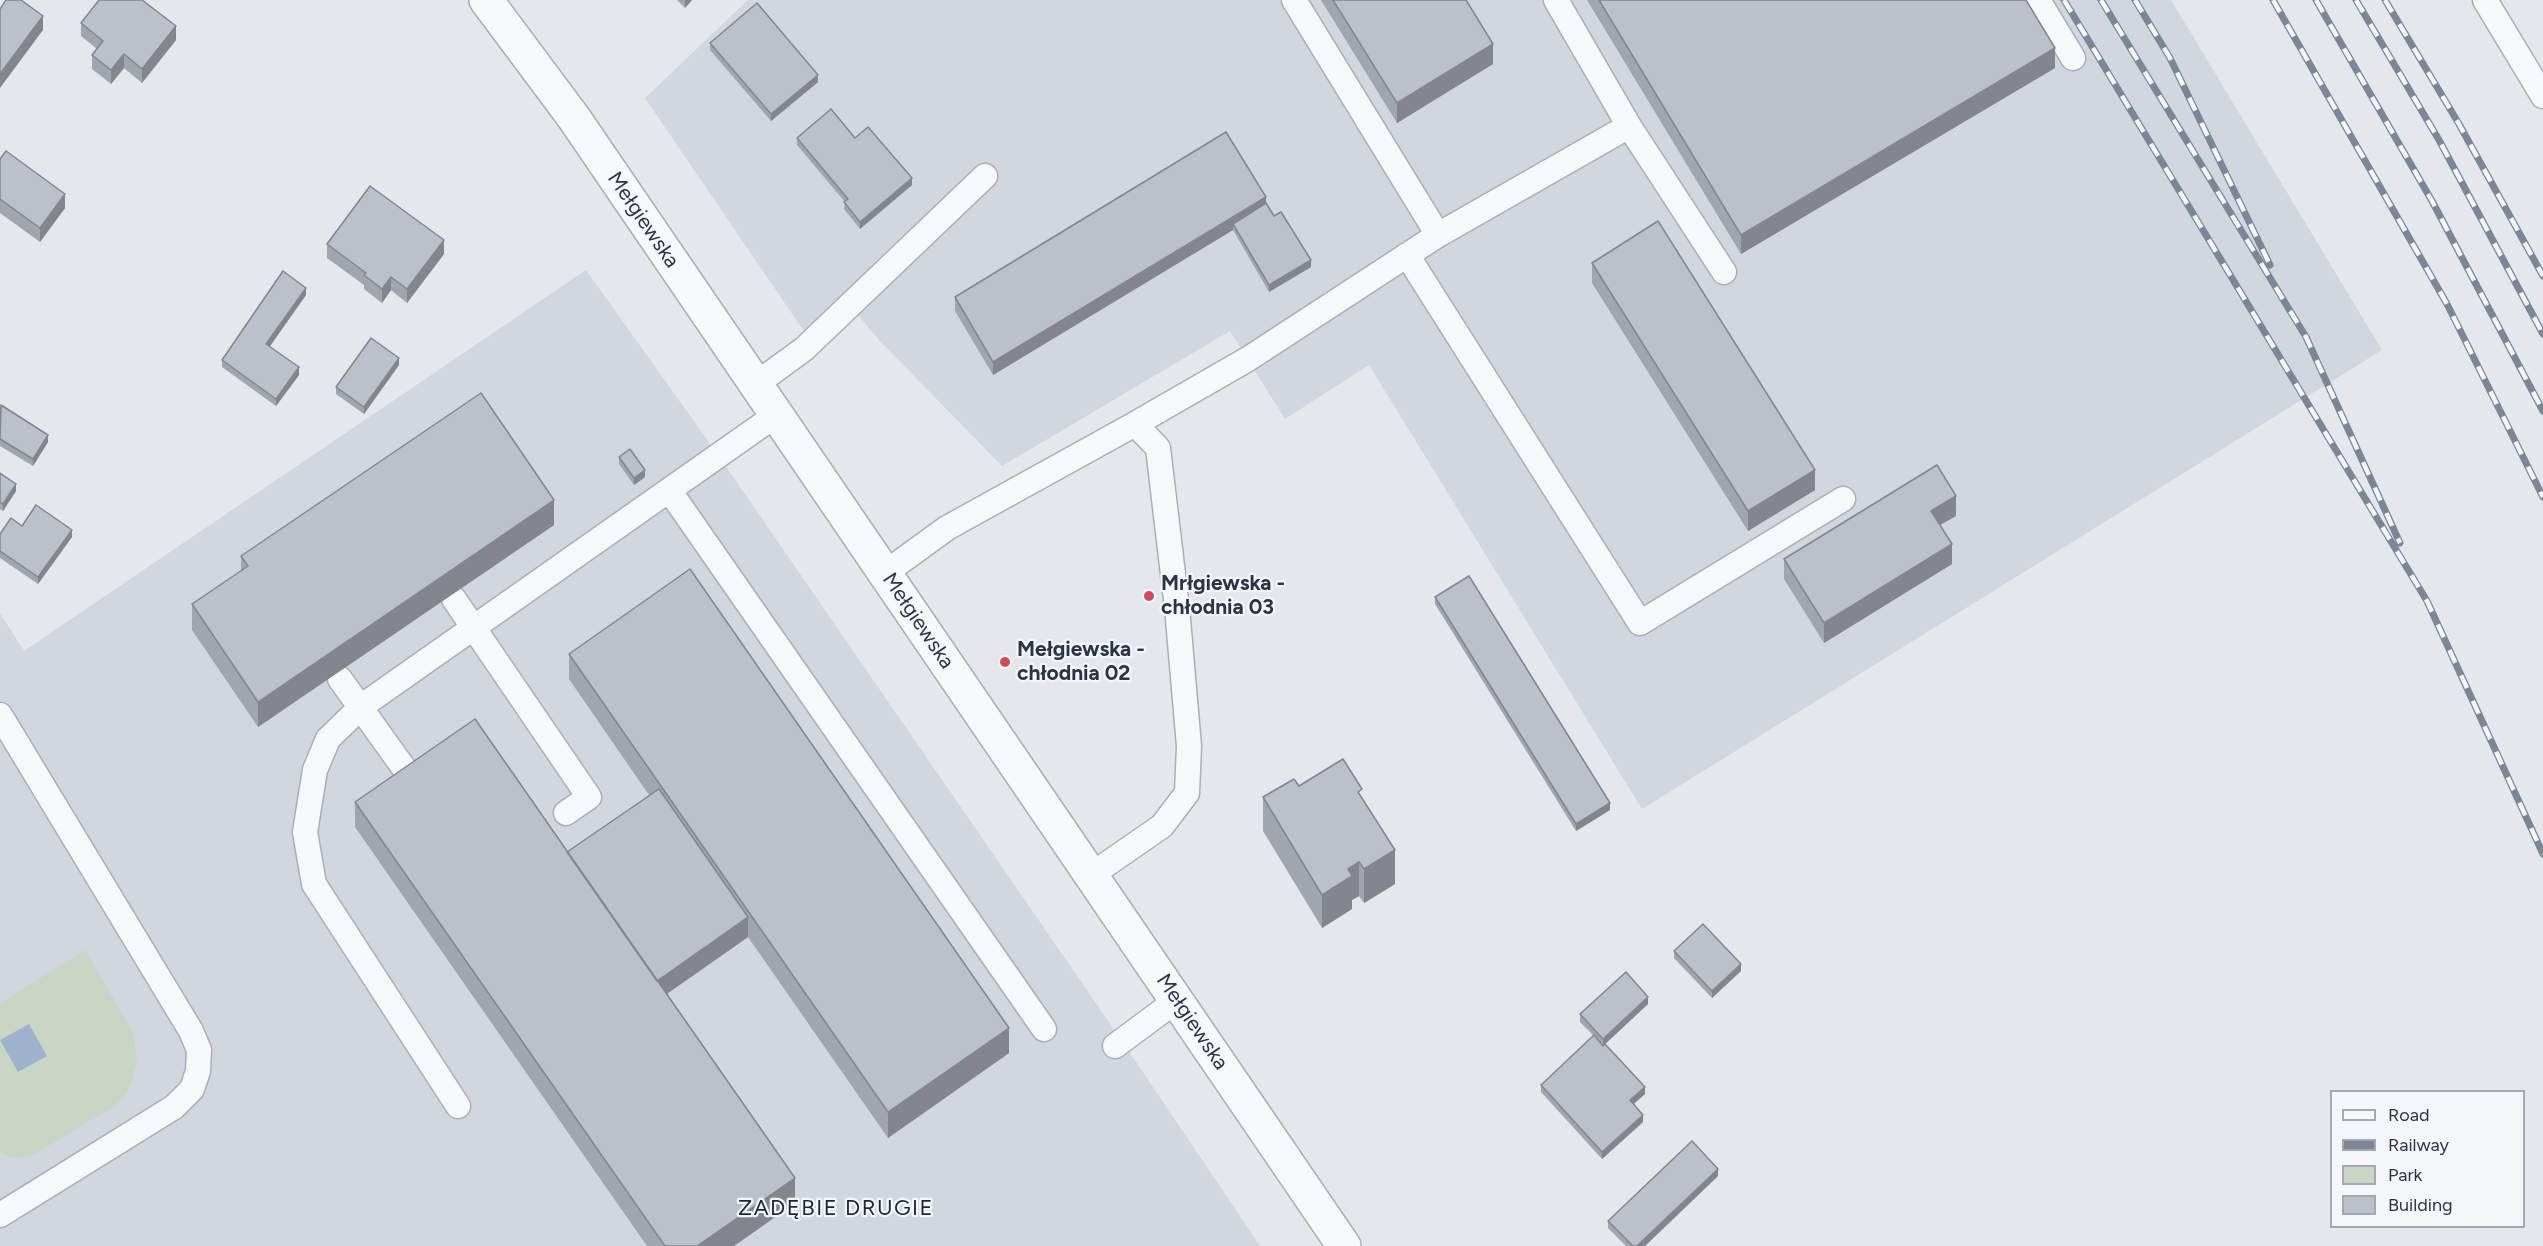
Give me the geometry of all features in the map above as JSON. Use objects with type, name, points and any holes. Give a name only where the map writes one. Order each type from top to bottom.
[{"type":"street","name":"Mełgiewska","points":[[486,0],[567,109],[1344,1246]]},
{"type":"lane","points":[[1294,0],[1438,235]]},
{"type":"lane","points":[[1556,0],[1629,126],[1724,272]]},
{"type":"lane","points":[[2038,0],[2073,58]]},
{"type":"lane","points":[[2485,0],[2543,96]]},
{"type":"lane","points":[[885,573],[947,528],[1248,359],[1438,235],[1629,126]]},
{"type":"lane","points":[[756,384],[804,349],[985,176]]},
{"type":"lane","points":[[1407,255],[1640,623],[1843,499]]},
{"type":"lane","points":[[458,1106],[314,884],[305,832],[315,770],[328,739],[362,706],[776,415]]},
{"type":"lane","points":[[1091,875],[1162,826],[1187,793],[1189,746],[1165,494],[1158,448],[1135,424]]},
{"type":"lane","points":[[669,490],[1044,1029]]},
{"type":"lane","points":[[454,599],[589,797],[566,813]]},
{"type":"lane","points":[[340,679],[362,706],[416,785]]},
{"type":"lane","points":[[0,715],[190,1031],[199,1050],[198,1071],[192,1089],[174,1107],[0,1215]]},
{"type":"lane","points":[[1115,1046],[1177,1000]]},
{"type":"shaded area","points":[[748,0],[2171,0],[2382,350],[1642,809],[1369,365],[1285,419],[1230,331],[1002,466],[879,340],[849,304],[812,343],[645,98]]},
{"type":"shaded area","points":[[586,270],[718,455],[1122,1041],[1260,1246],[0,1246],[0,613],[24,651]]},
{"type":"green space","points":[[85,950],[133,1032],[137,1061],[133,1077],[125,1096],[116,1105],[32,1156],[17,1158],[4,1155],[0,1152],[0,1003]]},
{"type":"water","points":[[29,1024],[47,1056],[18,1072],[0,1040]]},
{"type":"building","points":[[6,0],[21,0],[43,16],[0,74],[0,9]]},
{"type":"building","points":[[99,0],[142,0],[176,26],[142,69],[124,54],[111,70],[92,55],[103,41],[81,23]]},
{"type":"building","points":[[1333,0],[1466,0],[1493,44],[1397,103]]},
{"type":"building","points":[[1599,0],[2026,0],[2055,48],[1741,235]]},
{"type":"building","points":[[757,3],[818,75],[771,114],[710,43]]},
{"type":"building","points":[[831,109],[855,138],[868,127],[912,178],[860,222],[844,202],[848,199],[797,138]]},
{"type":"building","points":[[1226,132],[1266,197],[993,362],[955,297]]},
{"type":"building","points":[[6,151],[65,194],[40,228],[0,199],[0,159]]},
{"type":"building","points":[[370,186],[444,240],[407,289],[391,277],[382,289],[364,275],[366,273],[327,244]]},
{"type":"building","points":[[1266,203],[1274,216],[1281,212],[1311,260],[1269,285],[1233,224]]},
{"type":"building","points":[[1658,221],[1815,470],[1748,511],[1592,263]]},
{"type":"building","points":[[283,271],[306,288],[266,344],[299,367],[276,399],[222,360]]},
{"type":"building","points":[[371,338],[399,358],[364,407],[336,387]]},
{"type":"building","points":[[481,393],[554,500],[258,702],[192,604],[248,566],[241,556]]},
{"type":"building","points":[[1,405],[48,435],[33,459],[0,439]]},
{"type":"building","points":[[630,449],[645,470],[634,478],[619,457]]},
{"type":"building","points":[[1937,465],[1956,496],[1931,511],[1952,544],[1824,623],[1784,559]]},
{"type":"building","points":[[0,473],[16,484],[3,504],[0,502]]},
{"type":"building","points":[[36,505],[72,530],[38,577],[0,551],[0,534],[11,518],[22,526]]},
{"type":"building","points":[[690,569],[1009,1028],[888,1112],[569,654]]},
{"type":"building","points":[[1469,576],[1610,803],[1576,824],[1435,597]]},
{"type":"building","points":[[475,719],[795,1178],[697,1246],[665,1246],[355,802]]},
{"type":"building","points":[[1343,759],[1362,789],[1358,792],[1395,850],[1364,869],[1359,862],[1348,869],[1352,876],[1322,895],[1263,797],[1294,779],[1299,786]]},
{"type":"building","points":[[659,789],[748,917],[657,981],[567,852]]},
{"type":"building","points":[[1703,924],[1741,964],[1712,991],[1674,951]]},
{"type":"building","points":[[1626,972],[1648,997],[1603,1039],[1580,1014]]},
{"type":"building","points":[[1594,1035],[1645,1087],[1630,1100],[1643,1115],[1602,1152],[1541,1085]]},
{"type":"building","points":[[1692,1141],[1718,1169],[1637,1246],[1633,1246],[1608,1221]]},
{"type":"railway","points":[[2064,0],[2427,601],[2543,854]]},
{"type":"railway","points":[[2101,0],[2306,337],[2400,543]]},
{"type":"railway","points":[[2135,0],[2170,58],[2270,265]]},
{"type":"railway","points":[[2273,0],[2447,304],[2543,497]]},
{"type":"railway","points":[[2316,0],[2432,201],[2543,411]]},
{"type":"railway","points":[[2356,0],[2439,140],[2543,334]]},
{"type":"railway","points":[[2385,0],[2459,124],[2543,276]]},
{"type":"place","name":"Mrłgiewska - chłodnia 03","points":[[1149,596]]},
{"type":"place","name":"Mełgiewska - chłodnia 02","points":[[1005,662]]},
{"type":"district","name":"ZADĘBIE DRUGIE","points":[[836,1209]]}]
